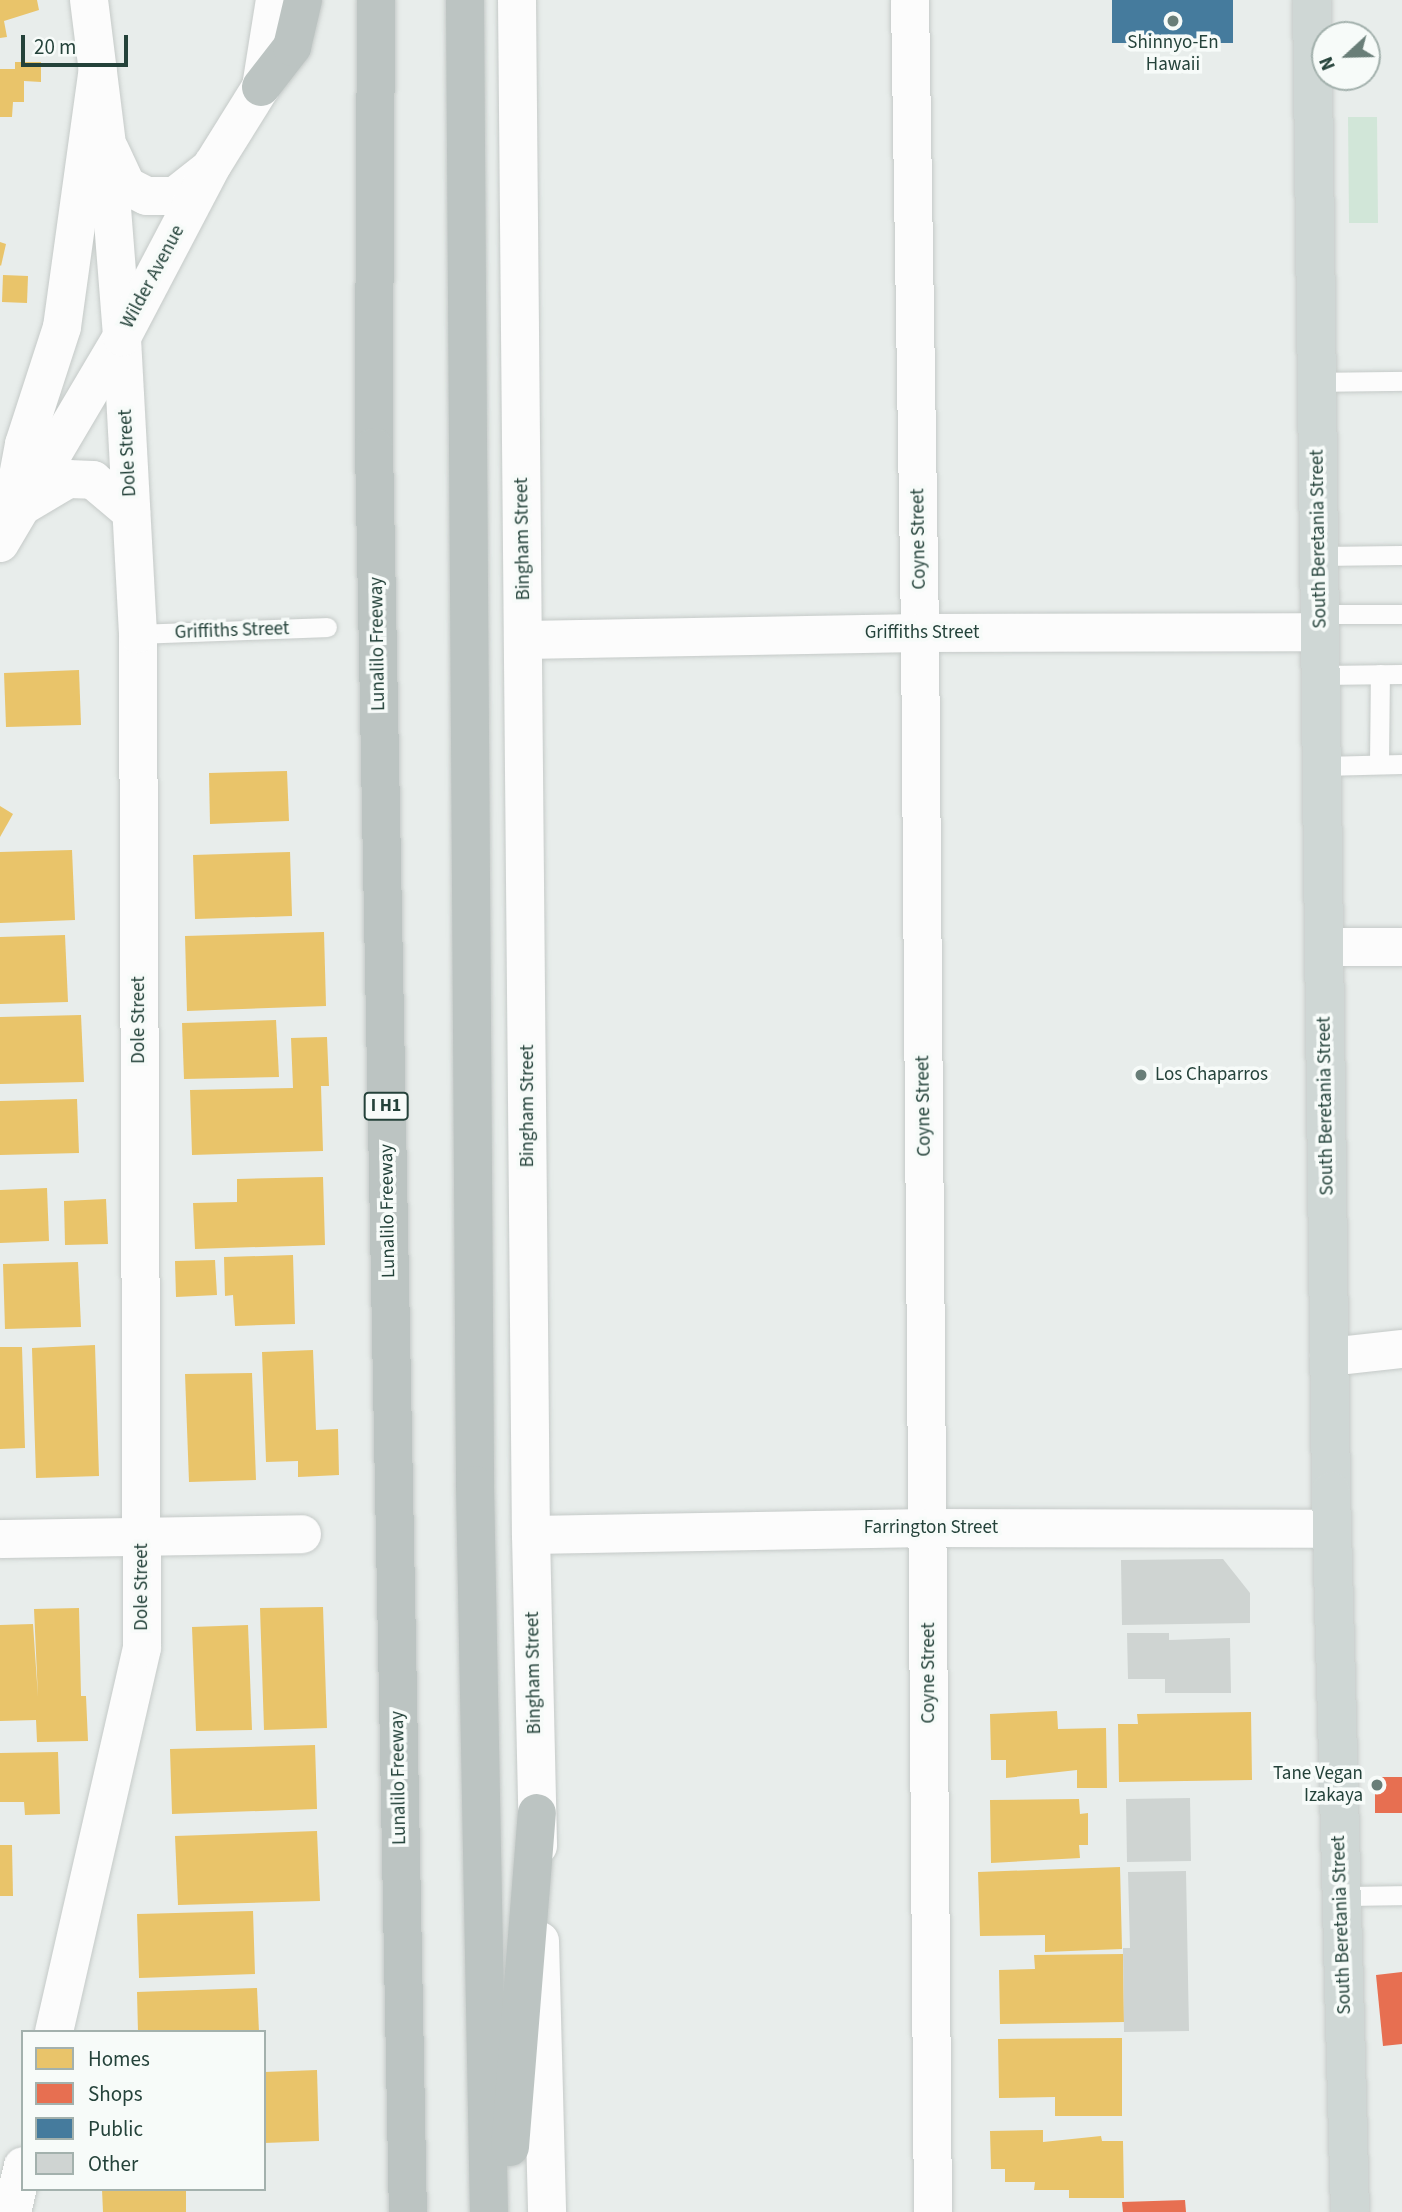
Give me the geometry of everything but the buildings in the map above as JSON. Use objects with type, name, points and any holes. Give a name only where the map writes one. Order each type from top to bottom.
[{"type":"highway","points":[[261,87],[292,47],[303,0]]},
{"type":"highway","name":"Lunalilo Freeway","points":[[376,0],[374,447],[408,2212]]},
{"type":"highway","points":[[465,0],[475,1444],[489,2212]]},
{"type":"highway","points":[[505,2212],[537,1812]]},
{"type":"main road","name":"South Beretania Street","points":[[1312,0],[1329,1357],[1350,2212]]},
{"type":"street","name":"Dole Street","points":[[54,2030],[142,1648],[138,634],[122,337],[107,145],[89,0]]},
{"type":"street","name":"Wilder Avenue","points":[[10,526],[122,337],[213,164],[261,87],[275,0]]},
{"type":"street","name":"Bingham Street","points":[[517,0],[531,1535],[547,2212]]},
{"type":"street","name":"Coyne Street","points":[[910,0],[920,633],[933,2212]]},
{"type":"street","points":[[10,526],[24,444],[62,327],[98,69]]},
{"type":"street","points":[[107,145],[127,186],[147,196],[175,196],[213,164]]},
{"type":"street","points":[[10,526],[68,479],[93,480],[131,512]]},
{"type":"street","name":"Griffiths Street","points":[[524,640],[1320,623]]},
{"type":"street","points":[[1324,947],[1402,947]]},
{"type":"street","points":[[1329,1357],[1402,1349]]},
{"type":"street","name":"Farrington Street","points":[[531,1535],[928,1528],[1332,1529]]},
{"type":"street","points":[[0,1539],[302,1534]]},
{"type":"street","points":[[12,2212],[21,2174]]},
{"type":"lane","points":[[1317,382],[1402,381]]},
{"type":"lane","points":[[1319,556],[1402,555]]},
{"type":"lane","points":[[1320,623],[1402,614]]},
{"type":"lane","name":"Griffiths Street","points":[[138,634],[327,627]]},
{"type":"lane","points":[[1379,764],[1380,674]]},
{"type":"lane","points":[[1321,675],[1402,674]]},
{"type":"lane","points":[[1322,766],[1402,764]]},
{"type":"lane","points":[[1341,1896],[1402,1895]]},
{"type":"green space","points":[[1348,117],[1377,117],[1378,223],[1349,223]]},
{"type":"place","name":"Shinnyo-En Hawaii","points":[[1173,21]]},
{"type":"place","name":"Los Chaparros","points":[[1141,1075]]},
{"type":"place","name":"Tane Vegan Izakaya","points":[[1377,1785]]}]
